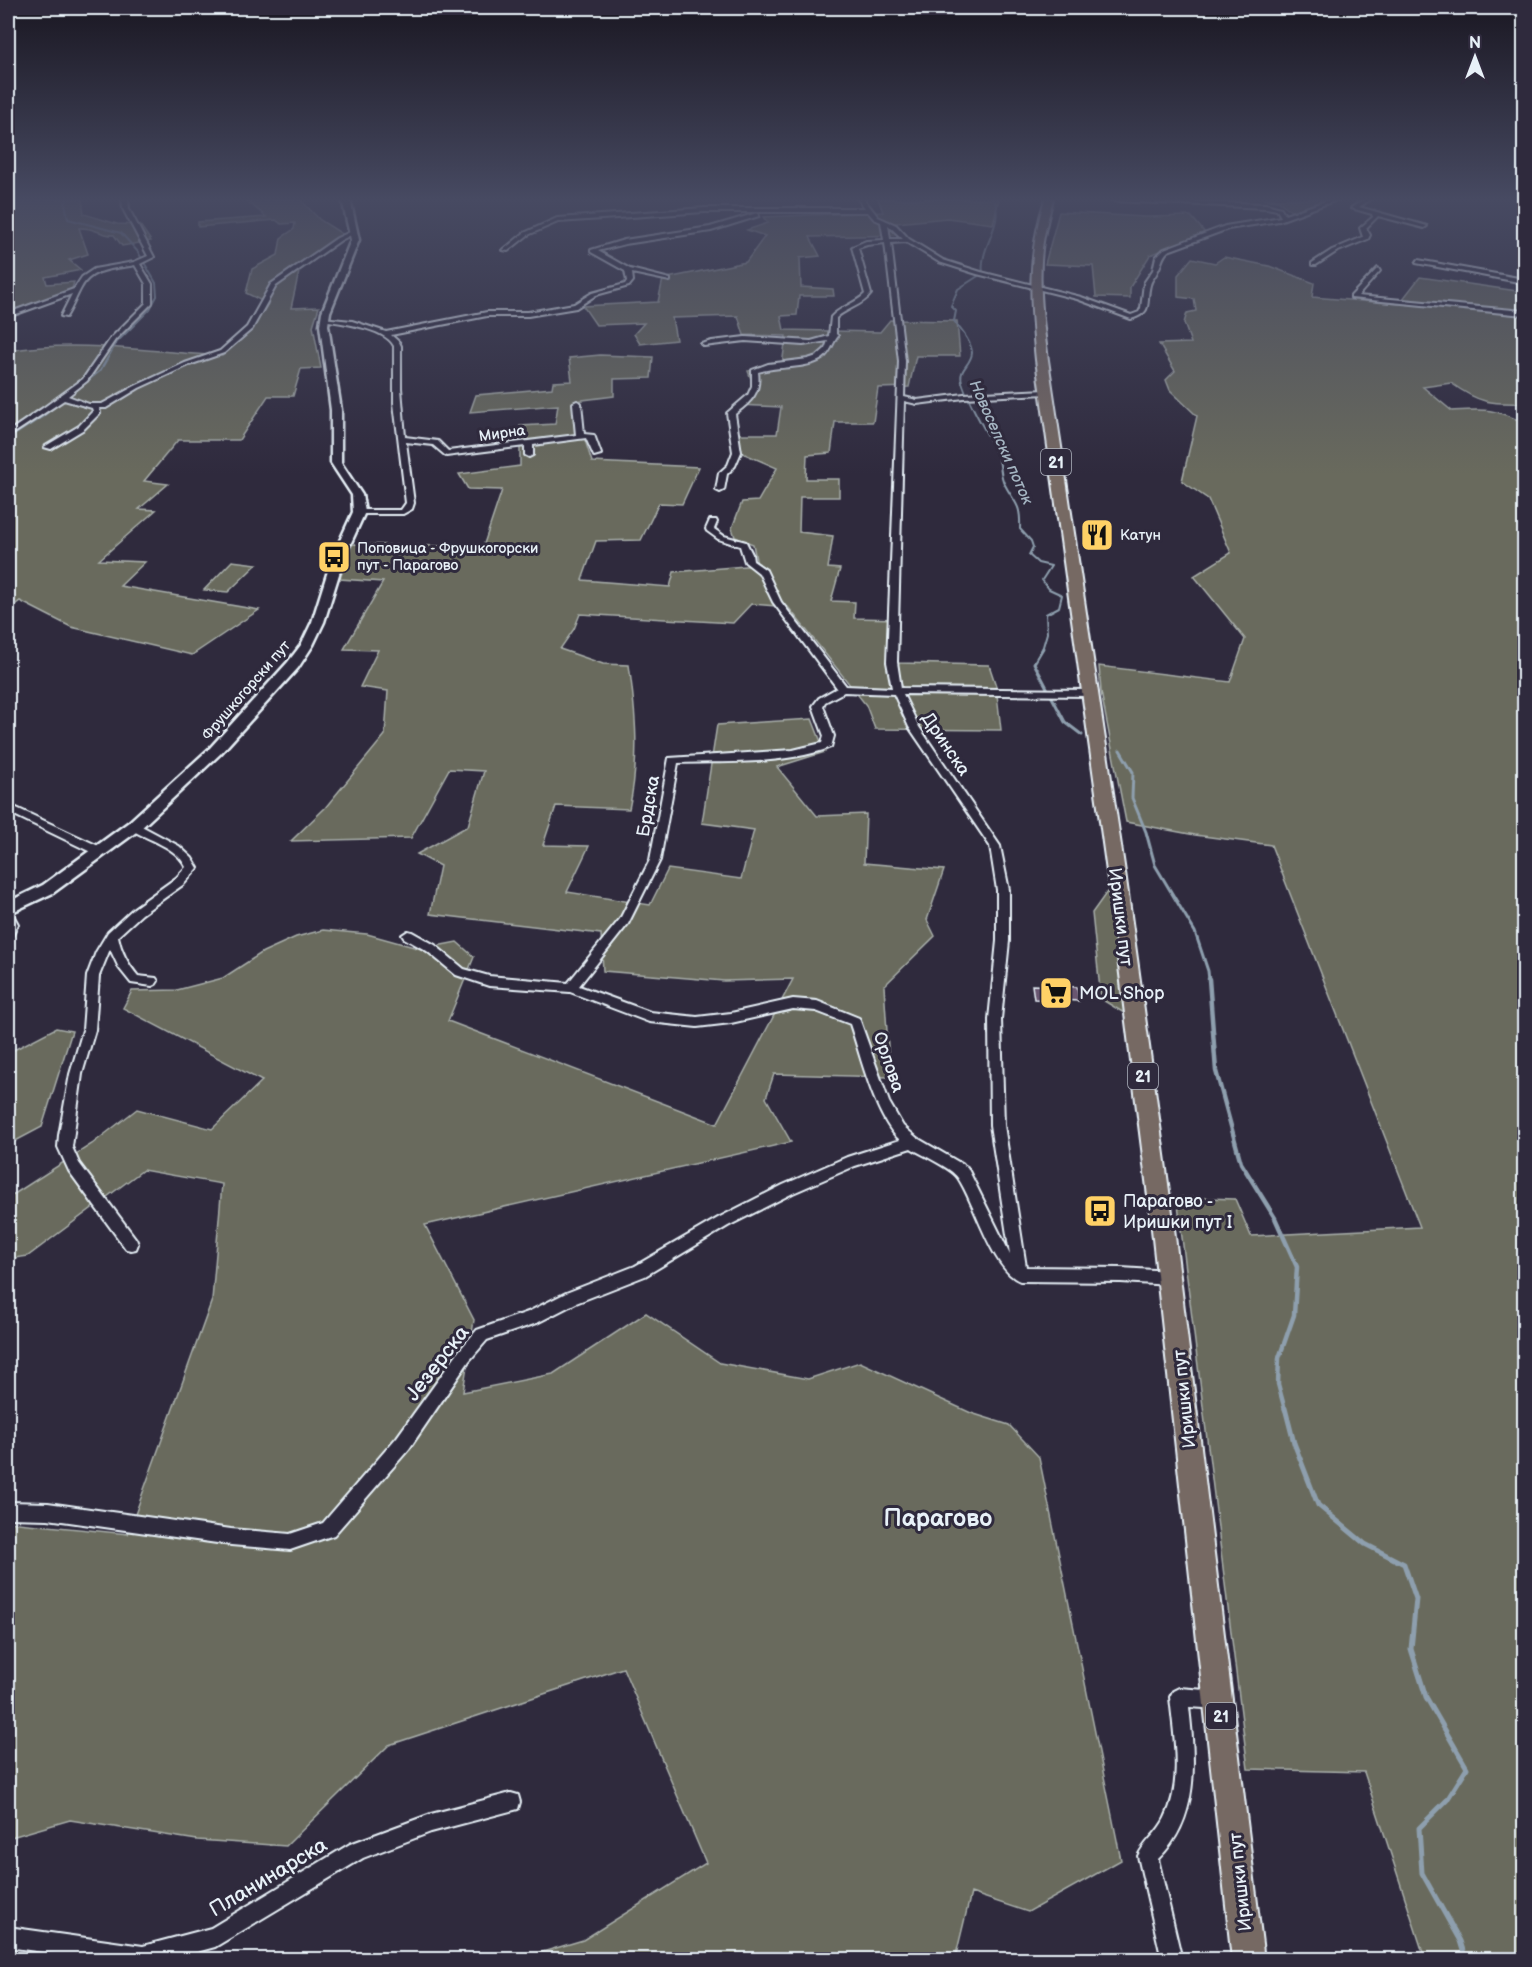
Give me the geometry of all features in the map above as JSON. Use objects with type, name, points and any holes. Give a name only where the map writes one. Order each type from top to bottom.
[{"type":"main road","name":"Иришки пут","points":[[1036,291],[1046,392],[1117,879],[1170,1278],[1248,1959]]},
{"type":"street","points":[[8,315],[77,291]]},
{"type":"street","points":[[64,316],[77,291]]},
{"type":"street","points":[[8,435],[85,380],[113,339],[149,303],[149,291]]},
{"type":"street","points":[[64,397],[95,408],[119,399],[137,387],[187,364],[222,352],[250,328],[270,291]]},
{"type":"street","points":[[324,319],[334,319],[386,334],[396,340],[399,348],[398,415],[410,503],[408,509],[397,513],[359,512],[360,503],[355,490],[336,463],[336,410],[329,372],[324,319],[335,291]]},
{"type":"street","points":[[386,334],[487,314],[528,314],[576,306],[594,294],[606,291]]},
{"type":"street","points":[[720,490],[723,473],[731,467],[736,457],[736,440],[730,423],[731,412],[754,393],[757,381],[754,371],[822,358],[835,336],[833,318],[837,313],[860,302],[868,294],[867,291]]},
{"type":"street","name":"Дринска","points":[[893,291],[899,330],[902,403],[898,445],[892,662],[897,691],[914,727],[995,846],[1003,890],[1003,941],[995,1019],[997,1125],[1020,1274]]},
{"type":"street","points":[[1053,291],[1100,304],[1131,317],[1141,313],[1144,308],[1146,291]]},
{"type":"street","points":[[1359,291],[1353,297],[1524,313]]},
{"type":"street","points":[[704,344],[760,339],[812,344],[835,336]]},
{"type":"street","points":[[902,403],[964,396],[1046,392]]},
{"type":"street","points":[[577,403],[580,436],[591,437],[597,454]]},
{"type":"street","points":[[48,447],[94,415],[97,411],[95,408]]},
{"type":"street","name":"Мирна","points":[[403,439],[435,443],[446,454],[580,436]]},
{"type":"street","points":[[529,443],[529,455]]},
{"type":"street","name":"Фрушкогорски пут","points":[[8,908],[48,889],[101,852],[134,826],[215,752],[307,645],[318,622],[338,558],[359,512]]},
{"type":"street","points":[[713,522],[710,529],[719,538],[743,544],[749,562],[763,572],[777,602],[843,689],[1089,693]]},
{"type":"street","name":"Брдска","points":[[571,988],[624,921],[655,860],[673,760],[708,760],[803,752],[827,745],[830,736],[818,706],[822,700],[843,689]]},
{"type":"street","points":[[8,808],[101,852]]},
{"type":"street","points":[[131,1244],[74,1167],[65,1147],[76,1074],[88,1030],[93,976],[102,952],[112,935],[192,868],[189,859],[134,826]]},
{"type":"street","points":[[8,916],[12,924],[8,934]]},
{"type":"street","points":[[112,935],[121,964],[135,980],[152,981]]},
{"type":"street","name":"Орлова","points":[[408,935],[431,948],[460,972],[489,981],[571,988],[649,1017],[698,1022],[731,1018],[794,1004],[816,1006],[855,1021],[883,1102],[898,1130],[912,1142],[962,1171],[1005,1259],[1020,1274]]},
{"type":"street","name":"Језерска","points":[[8,1510],[48,1511],[231,1537],[290,1542],[328,1529],[403,1443],[464,1356],[482,1335],[532,1318],[571,1298],[640,1271],[723,1222],[788,1189],[852,1161],[912,1142]]},
{"type":"street","points":[[1020,1274],[1141,1275],[1170,1278]]},
{"type":"street","points":[[1172,1959],[1148,1856],[1167,1835],[1184,1792],[1185,1753],[1179,1697],[1219,1700]]},
{"type":"street","name":"Планинарска","points":[[8,1937],[143,1956],[214,1937],[357,1851],[431,1823],[511,1802]]},
{"type":"green space","points":[[8,291],[71,291],[71,292],[8,314]]},
{"type":"green space","points":[[247,291],[295,291],[291,308],[319,307],[313,326],[321,368],[301,369],[293,396],[268,396],[239,440],[178,440],[144,481],[168,484],[139,509],[156,510],[99,560],[145,562],[120,586],[259,610],[192,655],[71,627],[20,601],[8,610],[8,351],[88,346],[222,356],[251,331],[268,304],[246,293]]},
{"type":"green space","points":[[660,291],[833,291],[834,296],[799,296],[797,315],[781,316],[784,330],[880,332],[890,320],[957,321],[960,356],[916,356],[909,387],[878,388],[873,422],[835,422],[831,453],[807,455],[806,479],[839,479],[839,497],[800,497],[799,532],[833,536],[828,568],[840,569],[831,601],[855,602],[854,618],[899,619],[898,663],[989,665],[996,686],[1001,730],[875,729],[866,705],[788,607],[751,604],[733,623],[580,614],[574,629],[560,649],[603,664],[629,665],[634,701],[636,755],[629,809],[556,806],[543,845],[589,846],[567,892],[650,905],[668,869],[741,879],[754,830],[702,823],[717,725],[812,719],[825,752],[777,767],[817,816],[866,814],[864,863],[944,870],[927,920],[935,936],[884,986],[890,1077],[774,1074],[766,1098],[791,1142],[425,1225],[474,1320],[463,1392],[553,1374],[646,1313],[720,1363],[808,1379],[860,1362],[971,1413],[1009,1425],[1039,1457],[1121,1860],[1028,1912],[971,1893],[955,1959],[519,1959],[583,1940],[706,1863],[623,1668],[389,1745],[286,1846],[197,1840],[70,1820],[8,1838],[8,1522],[128,1534],[212,1300],[222,1184],[143,1170],[28,1256],[8,1259],[8,1198],[92,1144],[137,1109],[212,1129],[262,1081],[123,1008],[132,991],[177,990],[223,978],[263,952],[296,937],[323,930],[367,934],[421,949],[457,942],[474,957],[448,1021],[717,1124],[793,979],[724,981],[603,971],[601,934],[430,914],[440,866],[417,854],[468,826],[484,771],[449,769],[411,838],[291,841],[325,808],[385,735],[388,691],[360,687],[378,650],[344,649],[383,582],[340,579],[351,544],[483,547],[502,490],[468,489],[459,474],[520,466],[520,426],[555,424],[558,405],[470,412],[476,395],[552,388],[553,382],[572,381],[569,358],[600,355],[653,357],[651,378],[614,379],[614,396],[575,401],[575,435],[583,434],[592,462],[699,467],[682,504],[659,503],[641,540],[596,541],[582,580],[670,587],[674,572],[757,565],[753,544],[735,537],[732,528],[742,502],[758,501],[777,468],[740,452],[737,434],[777,434],[781,407],[738,405],[754,387],[748,371],[782,365],[786,336],[744,335],[738,316],[672,318],[676,340],[640,344],[634,334],[644,323],[596,325],[583,306],[658,302]]},
{"type":"green space","points":[[1095,291],[1130,291],[1130,298],[1096,297]]},
{"type":"green space","points":[[1178,291],[1313,291],[1312,297],[1399,304],[1409,291],[1524,292],[1524,403],[1503,403],[1478,399],[1451,383],[1423,387],[1452,411],[1489,411],[1524,423],[1524,1959],[1425,1959],[1364,1772],[1248,1769],[1177,1197],[1235,1199],[1251,1236],[1420,1227],[1271,845],[1195,835],[1126,822],[1101,692],[1099,666],[1230,682],[1245,639],[1194,576],[1231,553],[1208,499],[1182,481],[1197,416],[1170,390],[1166,380],[1175,371],[1159,344],[1191,343],[1184,323],[1187,313],[1196,311],[1194,299],[1178,297]]},
{"type":"green space","points":[[232,561],[257,564],[228,592],[204,590]]},
{"type":"green space","points":[[1112,885],[1129,1016],[1101,999],[1092,913]]},
{"type":"green space","points":[[56,1028],[72,1031],[42,1127],[8,1145],[8,1053]]},
{"type":"building","name":"MOL Shop","points":[[1032,985],[1077,987],[1079,1001],[1034,999]]},
{"type":"waterway","points":[[8,439],[42,417],[100,371],[117,342],[150,309],[157,296],[157,291]]},
{"type":"waterway","name":"Новоселски поток","points":[[957,291],[951,306],[956,311],[954,321],[970,344],[972,353],[961,378],[965,392],[998,456],[1003,480],[1017,504],[1020,529],[1031,541],[1033,547],[1029,555],[1038,563],[1051,566],[1042,580],[1049,589],[1062,595],[1059,607],[1046,614],[1047,633],[1042,649]]},
{"type":"waterway","name":"Новоселски поток","points":[[1042,649],[1034,663],[1065,722],[1082,735]]},
{"type":"waterway","name":"Новоселски поток","points":[[1120,750],[1133,772],[1132,798],[1146,832],[1155,865],[1195,932],[1209,980]]},
{"type":"waterway","name":"Новоселски поток","points":[[1209,979],[1216,1071],[1241,1163],[1275,1218],[1297,1267],[1294,1315],[1279,1358],[1278,1384],[1285,1410]]},
{"type":"waterway","name":"Новоселски поток","points":[[1285,1408],[1294,1443],[1318,1505],[1365,1544],[1404,1564],[1416,1599],[1411,1649],[1426,1697],[1467,1768],[1447,1800],[1419,1828],[1422,1873],[1460,1941],[1466,1960]]},
{"type":"place","name":"Катун","points":[[1097,535]]},
{"type":"place","name":"Поповица - Фрушкогорски пут - Парагово","points":[[334,557]]},
{"type":"place","name":"MOL Shop","points":[[1056,993]]},
{"type":"place","name":"Парагово - Иришки пут I","points":[[1100,1211]]},
{"type":"district","name":"Парагово","points":[[938,1518]]}]
